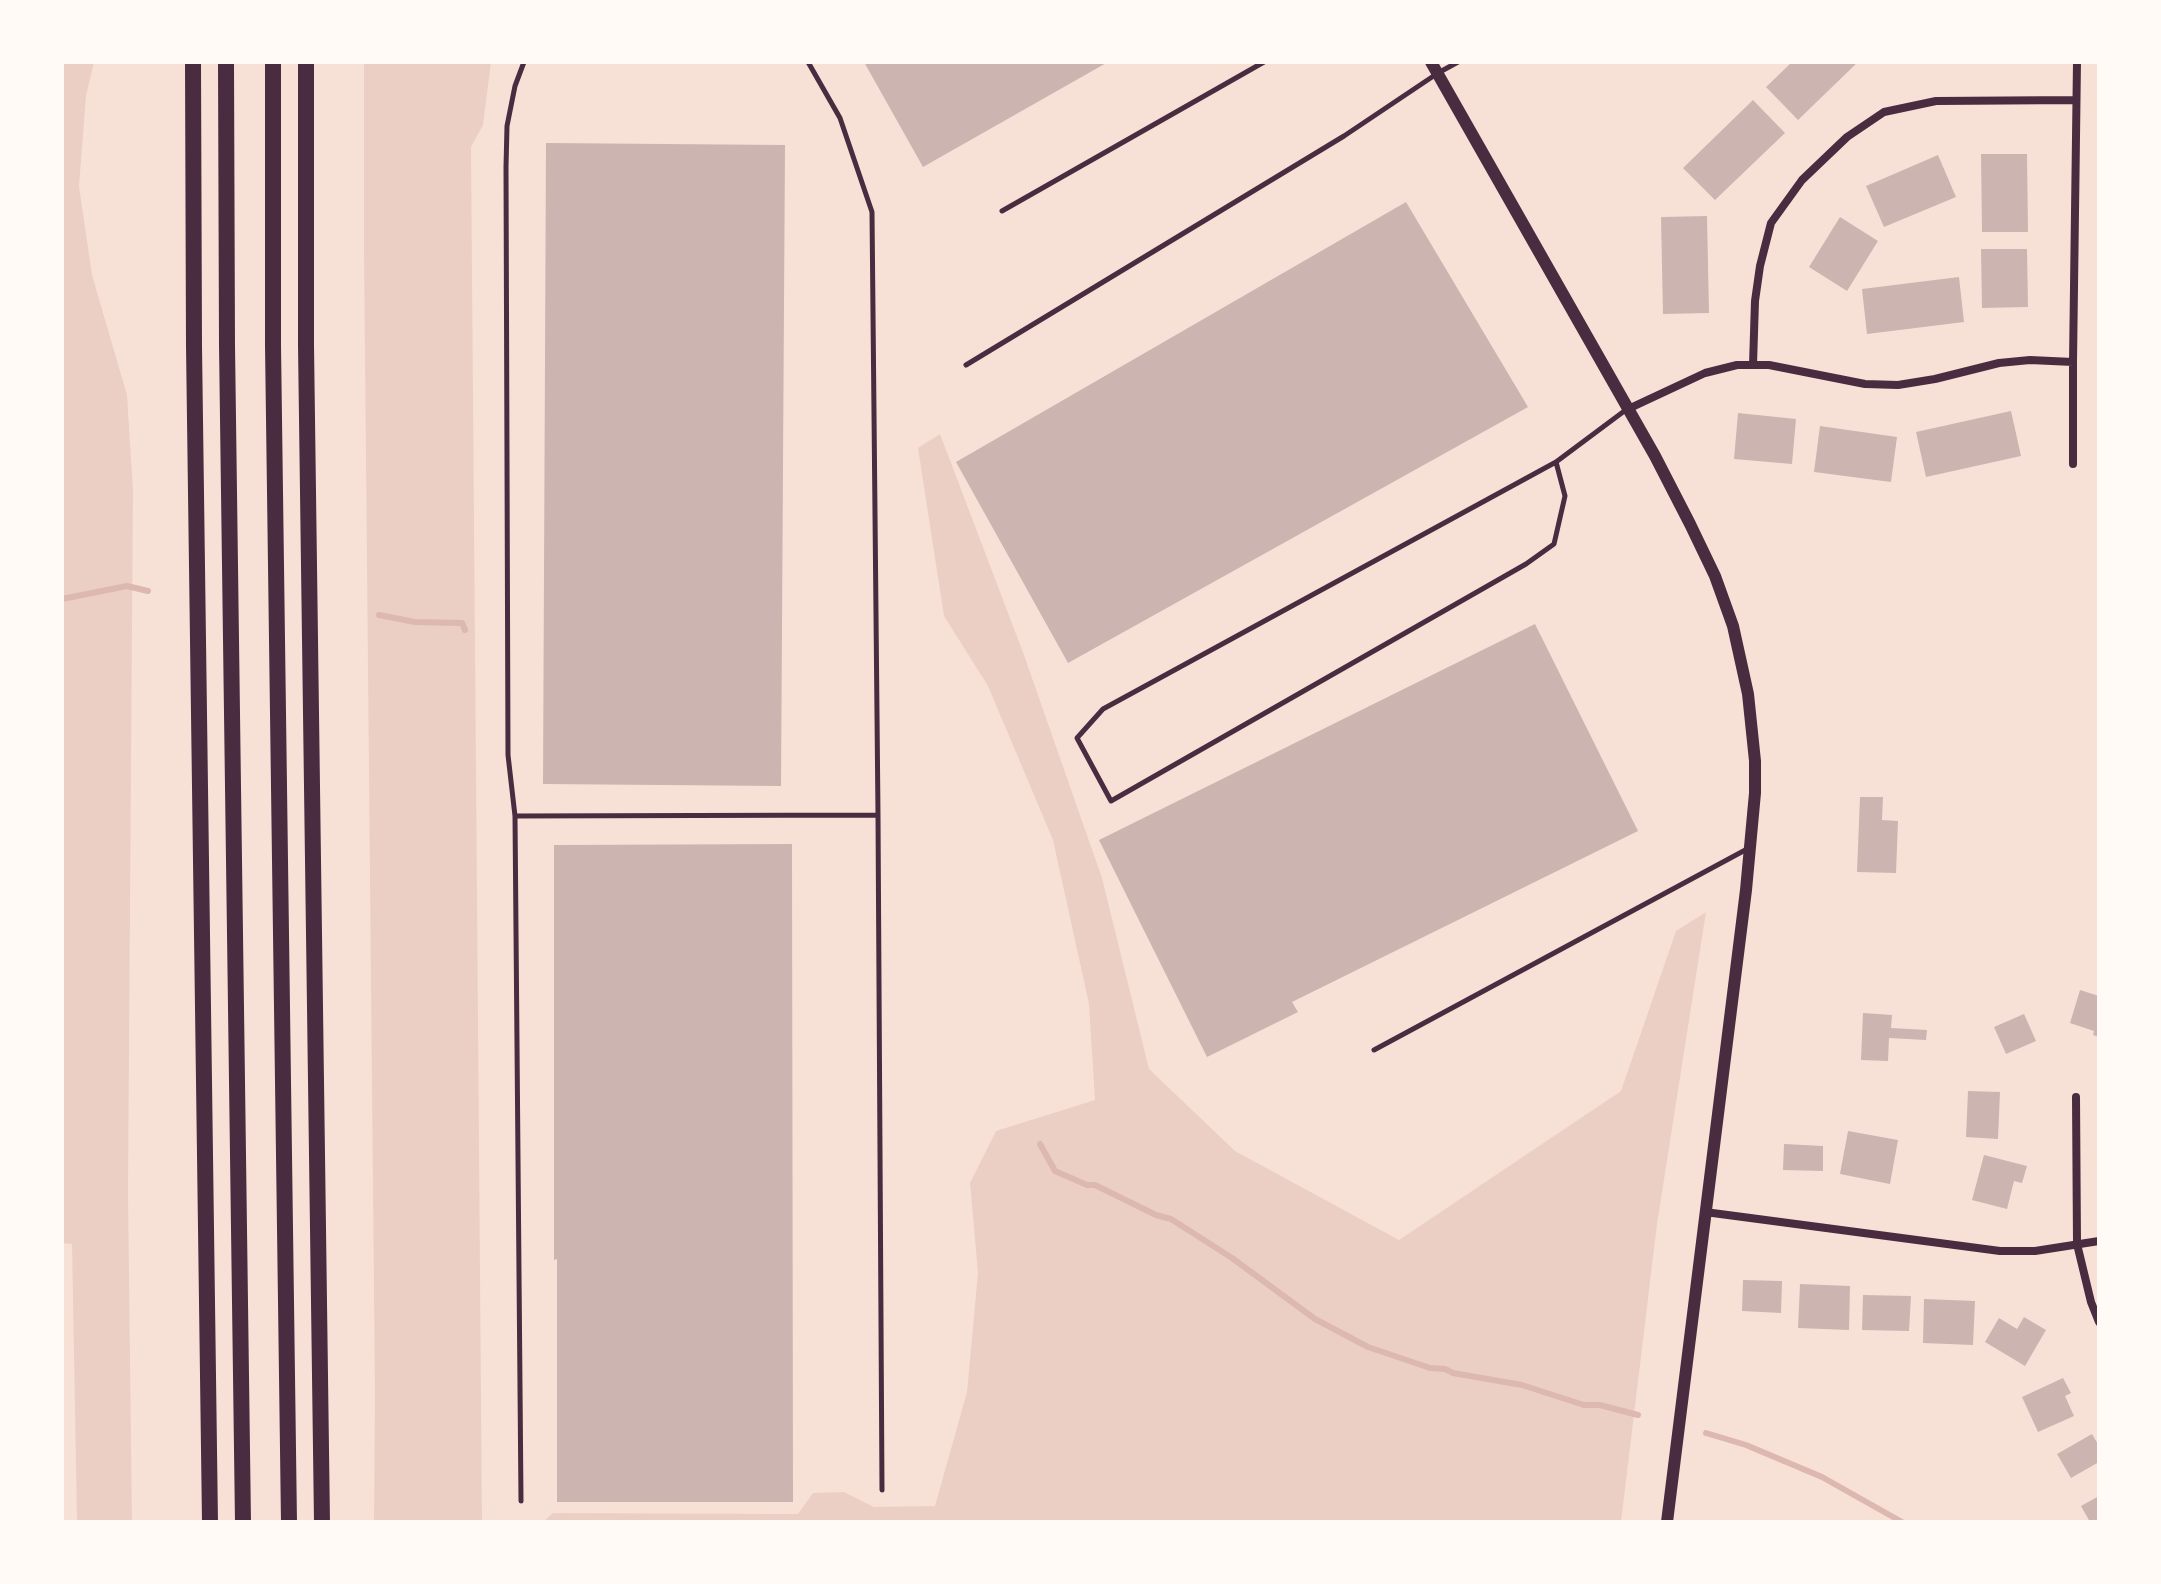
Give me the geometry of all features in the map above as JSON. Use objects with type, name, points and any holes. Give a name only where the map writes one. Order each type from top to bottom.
[{"type":"highway","points":[[193,62],[210,1522]]},
{"type":"highway","points":[[226,62],[243,1522]]},
{"type":"highway","points":[[273,62],[273,345],[289,1522]]},
{"type":"highway","points":[[306,62],[306,329],[322,1522]]},
{"type":"main road","points":[[1434,68],[1690,524],[1715,576],[1733,626],[1748,694],[1755,761],[1750,847],[1667,1522]]},
{"type":"street","points":[[2073,464],[2077,62]]},
{"type":"street","points":[[1753,365],[1755,301],[1771,223],[1802,180],[1847,137],[1884,112],[1936,101],[2076,100]]},
{"type":"street","points":[[1628,409],[1705,373],[1737,365],[1769,365],[1865,384],[1898,385],[1999,363],[2030,360],[2073,362]]},
{"type":"street","points":[[2076,1097],[2077,1244],[2099,1322]]},
{"type":"street","points":[[1705,1212],[2000,1251],[2035,1251],[2099,1241]]},
{"type":"lane","points":[[521,1501],[515,816],[508,755],[506,167],[507,126],[515,86],[524,62]]},
{"type":"lane","points":[[808,62],[840,118],[872,212],[882,1490]]},
{"type":"lane","points":[[1002,211],[1264,62]]},
{"type":"lane","points":[[966,365],[1344,136],[1434,68],[1458,62]]},
{"type":"lane","points":[[1556,462],[1565,496],[1554,544],[1526,564],[1111,801],[1077,738],[1103,709],[1556,462],[1628,409]]},
{"type":"lane","points":[[515,816],[878,815]]},
{"type":"lane","points":[[1374,1050],[1750,847]]},
{"type":"shaded area","points":[[62,62],[94,62],[86,96],[79,186],[92,275],[127,395],[133,490],[128,1191],[132,1522],[77,1522],[72,1244],[62,1243]]},
{"type":"shaded area","points":[[364,62],[491,62],[483,125],[471,147],[482,1522],[374,1522]]},
{"type":"shaded area","points":[[940,434],[1024,655],[1102,878],[1149,1069],[1235,1151],[1399,1240],[1621,1091],[1676,931],[1706,912],[1657,1224],[1621,1522],[543,1522],[553,1513],[798,1514],[813,1493],[844,1492],[874,1507],[935,1506],[967,1392],[978,1273],[970,1183],[996,1131],[1095,1100],[1089,1004],[1053,840],[988,686],[944,616],[918,448]]},
{"type":"building","points":[[864,62],[1108,62],[923,167]]},
{"type":"building","points":[[1792,62],[1858,62],[1798,120],[1766,87]]},
{"type":"building","points":[[1753,100],[1785,133],[1715,200],[1683,168]]},
{"type":"building","points":[[546,143],[785,145],[781,786],[543,784]]},
{"type":"building","points":[[1981,154],[2027,154],[2028,232],[1982,232]]},
{"type":"building","points":[[1938,155],[1956,197],[1884,227],[1866,186]]},
{"type":"building","points":[[1406,202],[1528,407],[1068,663],[956,462]]},
{"type":"building","points":[[1707,216],[1709,313],[1663,314],[1661,217]]},
{"type":"building","points":[[1840,217],[1878,241],[1847,291],[1809,267]]},
{"type":"building","points":[[1981,249],[2027,249],[2028,307],[1982,308]]},
{"type":"building","points":[[1959,277],[1964,322],[1867,334],[1862,289]]},
{"type":"building","points":[[2011,411],[2021,456],[1926,477],[1916,432]]},
{"type":"building","points":[[1738,413],[1796,419],[1792,464],[1734,459]]},
{"type":"building","points":[[1820,426],[1897,437],[1891,482],[1814,472]]},
{"type":"building","points":[[1535,624],[1638,831],[1292,1002],[1298,1012],[1207,1057],[1099,840]]},
{"type":"building","points":[[1860,797],[1883,797],[1882,820],[1898,821],[1896,873],[1857,872]]},
{"type":"building","points":[[792,844],[793,1502],[557,1502],[554,845]]},
{"type":"building","points":[[2080,990],[2099,996],[2099,1037],[2093,1035],[2094,1031],[2070,1023]]},
{"type":"building","points":[[1863,1013],[1892,1015],[1891,1028],[1927,1030],[1926,1040],[1889,1038],[1888,1061],[1861,1060]]},
{"type":"building","points":[[2024,1014],[2036,1041],[2006,1054],[1994,1027]]},
{"type":"building","points":[[1968,1091],[2000,1092],[1998,1139],[1966,1137]]},
{"type":"building","points":[[1848,1131],[1898,1140],[1890,1184],[1840,1174]]},
{"type":"building","points":[[1784,1144],[1823,1146],[1823,1171],[1783,1170]]},
{"type":"building","points":[[1984,1155],[2027,1166],[2022,1183],[2014,1181],[2007,1209],[1972,1200]]},
{"type":"building","points":[[1743,1280],[1782,1281],[1781,1313],[1742,1311]]},
{"type":"building","points":[[1800,1284],[1850,1286],[1849,1330],[1798,1328]]},
{"type":"building","points":[[1863,1295],[1911,1296],[1909,1331],[1862,1330]]},
{"type":"building","points":[[1924,1299],[1975,1301],[1973,1345],[1923,1343]]},
{"type":"building","points":[[2024,1317],[2046,1330],[2025,1366],[1985,1342],[1999,1318],[2017,1329]]},
{"type":"building","points":[[2063,1378],[2071,1393],[2065,1396],[2074,1416],[2038,1432],[2022,1397]]},
{"type":"building","points":[[2092,1434],[2099,1446],[2099,1462],[2071,1478],[2057,1454]]},
{"type":"building","points":[[2099,1496],[2099,1522],[2090,1522],[2081,1506]]},
{"type":"waterway","points":[[62,599],[127,586],[148,591]]},
{"type":"waterway","points":[[379,615],[415,622],[462,623],[465,630]]},
{"type":"waterway","points":[[1040,1144],[1055,1171],[1171,1219],[1232,1258],[1315,1319],[1368,1347],[1430,1368],[1522,1385],[1584,1405],[1600,1405],[1638,1415]]},
{"type":"waterway","points":[[1706,1433],[1746,1445],[1822,1477],[1902,1522]]}]
